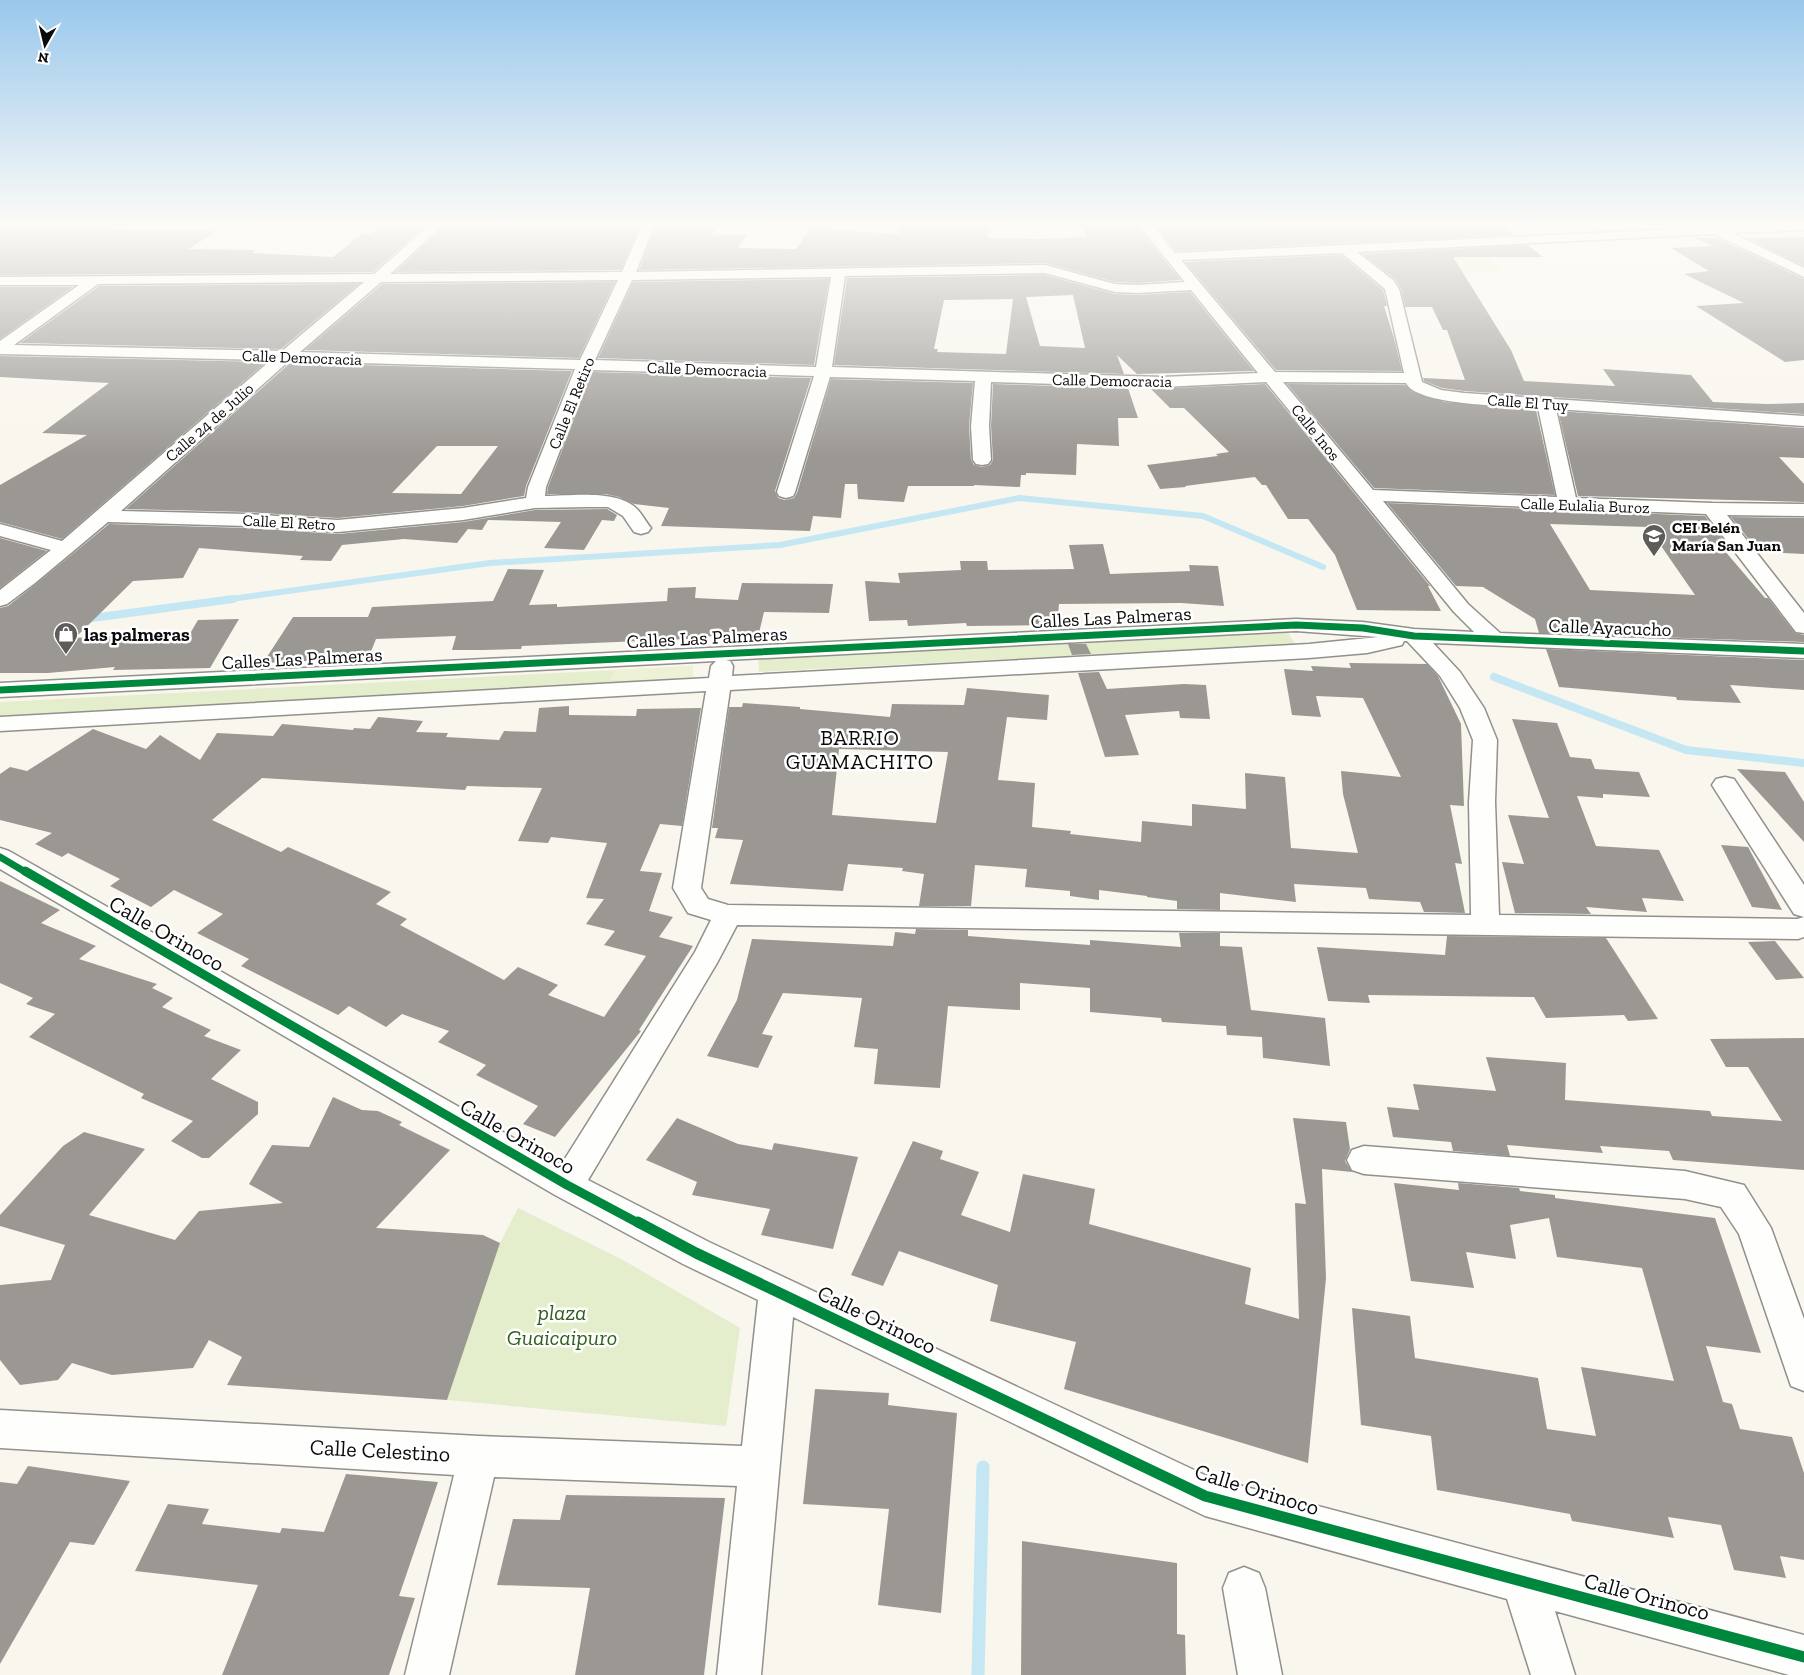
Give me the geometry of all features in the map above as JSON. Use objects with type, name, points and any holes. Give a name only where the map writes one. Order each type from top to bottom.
[{"type":"street","points":[[0,349],[66,301]]},
{"type":"street","name":"Calle 24 de Julio","points":[[0,600],[64,548],[284,356],[351,301]]},
{"type":"street","name":"Calle El Retiro","points":[[535,502],[537,487],[585,365],[615,301]]},
{"type":"street","points":[[786,492],[824,373],[835,301]]},
{"type":"street","name":"Calle Inos","points":[[1207,301],[1272,377],[1461,608],[1493,638]]},
{"type":"street","points":[[1395,301],[1414,378]]},
{"type":"street","name":"Calle Democracia","points":[[0,349],[1162,382],[1272,377],[1414,378]]},
{"type":"street","points":[[982,460],[980,426],[983,378]]},
{"type":"street","name":"Calle El Tuy","points":[[1414,378],[1415,385],[1426,392],[1443,395],[1546,404],[1804,421]]},
{"type":"street","points":[[1546,404],[1568,504]]},
{"type":"street","name":"Calle Eulalia Buroz","points":[[1367,495],[1712,510],[1804,510]]},
{"type":"street","name":"Calle El Retro","points":[[101,516],[247,520],[338,526],[463,514],[552,500],[612,502],[630,512],[641,528]]},
{"type":"street","points":[[1712,510],[1804,627]]},
{"type":"street","points":[[0,530],[64,548]]},
{"type":"street","name":"Calles Las Palmeras","points":[[0,690],[724,652],[1296,625],[1363,628],[1414,636]]},
{"type":"street","points":[[0,724],[1309,651],[1367,646],[1414,636],[1449,672],[1472,708],[1485,740],[1482,802],[1485,924]]},
{"type":"street","name":"Calle Ayacucho","points":[[1414,636],[1804,651]]},
{"type":"street","points":[[724,652],[687,888],[698,906],[728,915],[1798,929],[1804,926]]},
{"type":"street","points":[[1725,785],[1804,908]]},
{"type":"street","name":"Calle Orinoco","points":[[0,857],[567,1184],[696,1253],[1205,1496],[1804,1657]]},
{"type":"street","points":[[567,1184],[707,956],[728,915]]},
{"type":"street","points":[[1364,1160],[1685,1185],[1732,1195],[1754,1228],[1804,1373]]},
{"type":"street","points":[[739,1675],[761,1468],[777,1291]]},
{"type":"street","name":"Calle Celestino","points":[[0,1429],[479,1456],[761,1468]]},
{"type":"street","points":[[427,1675],[479,1456]]},
{"type":"street","points":[[1523,1580],[1553,1675]]},
{"type":"street","points":[[1244,1588],[1260,1675]]},
{"type":"green space","points":[[1287,631],[1295,644],[759,672],[758,658]]},
{"type":"green space","points":[[693,666],[693,681],[0,717],[0,702]]},
{"type":"green space","points":[[693,666],[693,681],[611,680],[614,670]]},
{"type":"green space","name":"plaza Guaicaipuro","points":[[518,1208],[623,1260],[740,1328],[726,1426],[447,1400],[500,1243]]},
{"type":"building","points":[[0,301],[53,301],[0,339]]},
{"type":"building","points":[[78,301],[338,301],[281,349],[20,343]]},
{"type":"building","points":[[362,301],[606,301],[579,358],[305,350]]},
{"type":"building","points":[[624,301],[825,301],[814,365],[598,358]]},
{"type":"building","points":[[844,301],[944,301],[934,349],[938,349],[937,352],[1006,354],[1013,301],[1027,301],[1040,346],[1085,348],[1074,301],[1197,301],[1254,371],[1137,374],[1117,355],[1124,374],[834,365]]},
{"type":"building","points":[[1218,301],[1386,301],[1387,306],[1384,306],[1402,371],[1276,370]]},
{"type":"building","points":[[1404,301],[1481,301],[1511,350],[1524,381],[1615,386],[1603,369],[1691,375],[1713,402],[1804,403],[1804,414],[1442,388],[1424,381],[1423,378],[1465,380],[1447,330],[1443,330],[1432,307],[1405,307]]},
{"type":"building","points":[[1740,301],[1804,301],[1804,360],[1785,362],[1696,306],[1744,303]]},
{"type":"building","points":[[0,356],[266,362],[62,539],[0,522],[0,485],[87,435],[42,433],[109,383],[0,377]]},
{"type":"building","points":[[290,363],[572,371],[526,486],[524,496],[463,506],[338,518],[247,512],[126,509]],"holes":[[[437,446],[498,446],[461,494],[392,493]]]},
{"type":"building","points":[[592,372],[811,378],[775,491],[778,498],[785,500],[794,498],[797,493],[831,379],[973,383],[969,426],[971,460],[974,465],[982,467],[990,465],[993,460],[991,426],[993,384],[1128,388],[1138,418],[1118,418],[1119,446],[1077,444],[1076,475],[1026,473],[1026,475],[1021,475],[1020,487],[974,485],[908,486],[904,502],[858,499],[857,484],[845,484],[841,518],[813,516],[810,531],[661,526],[669,508],[634,504],[619,497],[606,494],[547,494]]},
{"type":"building","points":[[1265,384],[1430,586],[1428,586],[1441,611],[1357,610],[1335,555],[1308,519],[1288,519],[1266,485],[1262,485],[1255,477],[1160,489],[1147,465],[1218,456],[1216,454],[1229,452],[1184,408],[1170,408],[1151,389]]},
{"type":"building","points":[[1287,384],[1405,385],[1413,392],[1445,402],[1536,410],[1555,495],[1374,488]]},
{"type":"building","points":[[1558,411],[1804,428],[1804,458],[1779,457],[1804,484],[1804,502],[1578,496]]},
{"type":"building","points":[[1387,503],[1705,516],[1732,551],[1724,550],[1765,598],[1768,598],[1795,633],[1804,635],[1804,642],[1539,633],[1535,619],[1483,587],[1456,586]],"holes":[[[1550,524],[1648,527],[1695,595],[1590,590]]]},
{"type":"building","points":[[607,509],[617,515],[614,521],[602,520],[584,550],[544,548],[561,522],[488,520],[482,530],[468,529],[457,543],[404,539],[342,545],[331,561],[300,560],[303,556],[199,548],[183,578],[133,581],[75,638],[132,634],[130,638],[188,637],[198,620],[239,619],[210,668],[113,670],[115,667],[48,673],[0,673],[0,608],[8,606],[109,524],[247,528],[338,534],[463,522],[535,510]]},
{"type":"building","points":[[1731,517],[1804,518],[1804,554],[1759,552]]},
{"type":"building","points":[[0,538],[47,551],[0,588]]},
{"type":"building","points":[[1103,544],[1110,574],[1190,571],[1189,565],[1218,566],[1224,606],[1181,603],[1059,604],[1057,625],[967,626],[966,623],[908,626],[907,620],[869,621],[865,581],[900,583],[898,573],[961,570],[960,561],[987,561],[988,570],[1074,569],[1069,545]]},
{"type":"building","points":[[508,569],[544,570],[529,605],[557,604],[557,607],[667,601],[668,588],[696,587],[695,598],[738,600],[742,583],[833,584],[829,613],[764,612],[758,637],[688,636],[688,639],[522,646],[521,649],[483,650],[452,650],[456,636],[376,639],[370,654],[351,655],[350,659],[263,663],[293,617],[368,617],[372,607],[493,601]]},
{"type":"building","points":[[1068,644],[1086,644],[1091,654],[1072,655]]},
{"type":"building","points":[[1546,649],[1804,660],[1804,690],[1730,685],[1741,703],[1677,700],[1676,697],[1559,687]]},
{"type":"building","points":[[1349,663],[1427,664],[1438,676],[1461,724],[1464,806],[1450,805],[1462,864],[1455,863],[1465,913],[1424,912],[1420,902],[1369,899],[1366,888],[1294,884],[1296,902],[1220,893],[1220,910],[1177,909],[1177,901],[1147,896],[1099,890],[1099,900],[1070,896],[1070,891],[1025,887],[1027,869],[975,865],[971,906],[919,906],[924,874],[902,871],[903,868],[848,864],[843,891],[730,884],[743,840],[715,838],[718,828],[712,828],[729,707],[742,707],[743,703],[890,717],[892,704],[964,705],[967,688],[1049,695],[1047,720],[1007,717],[998,780],[1035,783],[1032,827],[1071,831],[1070,834],[1141,842],[1142,821],[1192,826],[1192,804],[1246,809],[1245,773],[1285,777],[1291,848],[1358,853],[1343,794],[1341,771],[1401,777],[1363,698],[1316,696],[1321,717],[1292,715],[1284,669],[1313,671],[1311,666],[1351,668]],"holes":[[[839,749],[948,752],[936,823],[832,815]]]},
{"type":"building","points":[[1099,672],[1107,689],[1184,684],[1206,685],[1210,719],[1180,718],[1179,711],[1125,715],[1139,755],[1105,757],[1078,673]]},
{"type":"building","points":[[569,706],[569,715],[636,716],[637,709],[701,708],[682,826],[660,824],[640,871],[662,873],[649,911],[673,917],[659,937],[693,946],[639,1030],[641,1031],[555,1137],[523,1124],[538,1106],[476,1075],[486,1065],[438,1042],[449,1031],[402,1014],[386,1027],[349,1006],[338,1015],[241,966],[249,959],[197,933],[223,914],[174,890],[151,907],[110,886],[120,879],[68,853],[62,857],[35,844],[52,833],[0,820],[0,774],[10,767],[27,771],[93,729],[146,749],[160,735],[200,760],[217,733],[273,736],[282,724],[353,730],[354,728],[370,729],[378,717],[423,721],[416,732],[448,733],[446,737],[499,740],[504,731],[536,732],[539,708]],"holes":[[[262,778],[465,790],[467,786],[542,788],[518,841],[548,843],[551,837],[607,843],[586,898],[604,899],[586,924],[615,931],[604,945],[646,956],[604,1017],[548,995],[558,985],[518,967],[504,980],[400,925],[407,919],[376,904],[391,892],[288,847],[281,852],[212,820]]]},
{"type":"building","points":[[1512,719],[1557,723],[1570,757],[1591,759],[1595,769],[1639,772],[1650,797],[1603,794],[1603,798],[1577,796],[1596,846],[1659,850],[1684,901],[1642,898],[1647,912],[1586,907],[1591,914],[1515,913],[1502,862],[1524,864],[1508,815],[1549,818]]},
{"type":"building","points":[[1737,769],[1785,772],[1804,802],[1804,842]]},
{"type":"building","points":[[1721,845],[1748,847],[1782,910],[1752,907]]},
{"type":"building","points":[[0,881],[60,910],[41,923],[96,946],[79,959],[157,984],[152,988],[173,998],[162,1007],[211,1030],[204,1036],[241,1050],[211,1079],[258,1102],[258,1114],[209,1158],[202,1158],[171,1141],[193,1121],[141,1098],[144,1094],[29,1037],[55,1014],[26,1004],[33,998],[0,983]]},
{"type":"building","points":[[916,929],[968,930],[968,936],[1090,945],[1090,940],[1181,947],[1179,933],[1220,933],[1220,946],[1242,947],[1251,1010],[1325,1018],[1330,1066],[1263,1058],[1262,1037],[1227,1035],[1226,1026],[1162,1022],[1161,1018],[1090,1012],[1090,988],[1020,983],[1020,1010],[948,1006],[940,1088],[874,1084],[878,1049],[854,1047],[862,998],[783,993],[762,1034],[773,1036],[758,1068],[707,1056],[737,1000],[752,939],[893,946],[895,932],[915,934]]},
{"type":"building","points":[[1447,936],[1606,938],[1658,1019],[1628,1021],[1624,1015],[1546,1018],[1534,997],[1368,995],[1370,1003],[1328,1001],[1317,947],[1445,955]]},
{"type":"building","points":[[1775,941],[1804,978],[1776,980],[1748,942]]},
{"type":"building","points":[[1804,1038],[1804,1170],[1673,1160],[1669,1151],[1600,1146],[1603,1153],[1507,1145],[1510,1156],[1453,1151],[1451,1142],[1393,1137],[1387,1107],[1419,1110],[1413,1084],[1496,1091],[1486,1057],[1566,1063],[1565,1100],[1710,1111],[1712,1116],[1782,1121],[1748,1067],[1726,1067],[1710,1039]]},
{"type":"building","points":[[333,1097],[362,1110],[378,1111],[402,1122],[399,1125],[450,1150],[376,1228],[483,1235],[500,1243],[447,1400],[227,1385],[242,1357],[209,1340],[193,1368],[112,1375],[72,1363],[58,1380],[20,1385],[0,1360],[0,1285],[51,1280],[65,1245],[0,1226],[0,1215],[63,1146],[84,1132],[145,1149],[89,1215],[175,1240],[199,1211],[283,1203],[249,1184],[272,1145],[309,1147]]},
{"type":"building","points":[[677,1118],[738,1144],[772,1150],[774,1143],[858,1157],[833,1249],[761,1235],[770,1209],[692,1195],[697,1182],[646,1160]]},
{"type":"building","points":[[1293,1118],[1346,1122],[1350,1149],[1345,1161],[1352,1172],[1322,1169],[1326,1278],[1308,1463],[1064,1389],[1076,1342],[990,1321],[998,1285],[899,1251],[883,1286],[851,1275],[913,1141],[943,1151],[940,1159],[979,1172],[961,1215],[1010,1232],[1023,1174],[1095,1189],[1089,1224],[1251,1268],[1245,1304],[1299,1319],[1295,1203],[1306,1204]]},
{"type":"building","points":[[1394,1183],[1459,1190],[1458,1183],[1519,1188],[1520,1191],[1555,1195],[1555,1198],[1715,1218],[1761,1353],[1706,1346],[1723,1402],[1732,1404],[1740,1429],[1792,1437],[1804,1473],[1804,1560],[1780,1556],[1786,1578],[1734,1570],[1721,1525],[1668,1517],[1674,1538],[1572,1521],[1570,1514],[1437,1490],[1431,1436],[1361,1425],[1352,1308],[1410,1316],[1415,1358],[1538,1378],[1547,1429],[1596,1436],[1581,1367],[1674,1381],[1642,1268],[1557,1257],[1549,1218],[1510,1225],[1516,1259],[1466,1252],[1474,1288],[1411,1281]]},
{"type":"building","points":[[815,1389],[889,1393],[888,1405],[957,1413],[941,1613],[878,1605],[889,1509],[803,1504]]},
{"type":"building","points":[[28,1466],[130,1481],[94,1545],[70,1542],[0,1664],[0,1482],[17,1484]]},
{"type":"building","points":[[346,1474],[438,1482],[399,1596],[415,1598],[389,1675],[222,1675],[258,1585],[135,1571],[168,1504],[209,1509],[202,1524],[280,1533],[282,1528],[324,1532]]},
{"type":"building","points":[[566,1495],[725,1498],[704,1675],[575,1675],[590,1588],[497,1585],[513,1519],[560,1520]]},
{"type":"building","points":[[1022,1541],[1177,1563],[1177,1634],[1185,1635],[1186,1675],[1021,1675]]},
{"type":"waterway","points":[[224,600],[490,563],[780,545],[1019,498],[1203,516],[1323,567]]},
{"type":"waterway","points":[[85,619],[233,599]]},
{"type":"waterway","points":[[1494,677],[1686,750],[1804,763]]},
{"type":"waterway","points":[[978,1675],[983,1467]]},
{"type":"cycle path","points":[[0,690],[1296,625],[1363,628],[1414,636],[1804,651]]},
{"type":"cycle path","points":[[0,857],[567,1185],[696,1253],[1205,1496],[1804,1657]]},
{"type":"place","name":"CEI Belén María San Juan","points":[[1654,557]]},
{"type":"place","name":"las palmeras","points":[[66,655]]},
{"type":"district","name":"BARRIO GUAMACHITO","points":[[860,750]]}]
